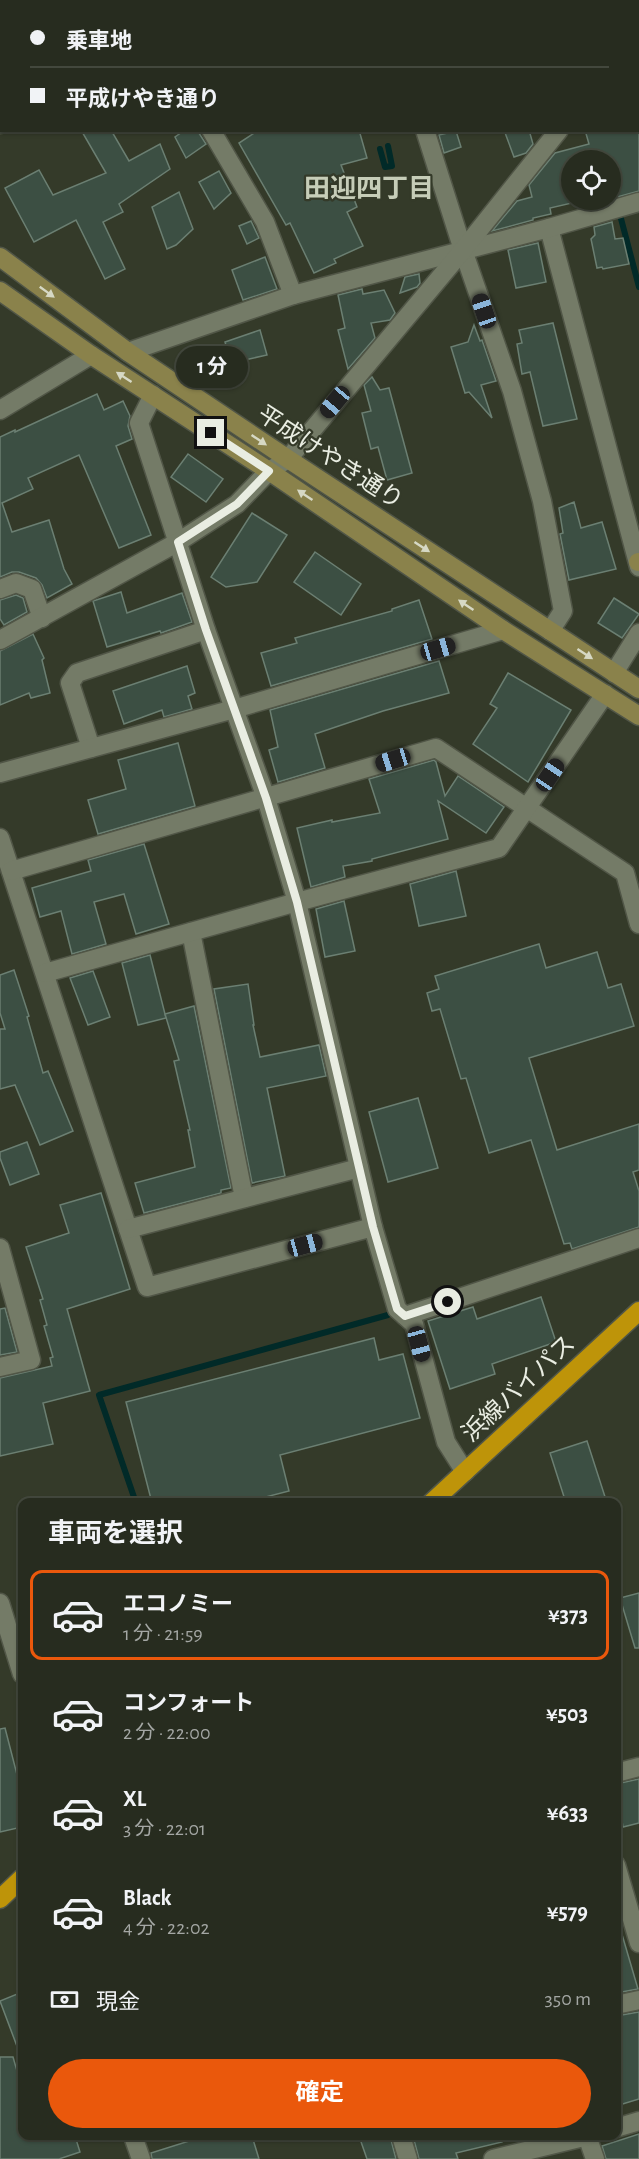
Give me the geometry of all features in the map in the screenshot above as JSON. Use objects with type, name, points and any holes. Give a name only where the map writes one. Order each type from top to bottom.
[{"type":"highway","name":"浜線バイパス","points":[[436,1498],[639,1311]]},
{"type":"highway","points":[[0,1899],[18,1882]]},
{"type":"street","points":[[212,132],[265,222],[293,295]]},
{"type":"street","points":[[426,132],[463,250],[512,391],[542,501],[563,611],[550,631]]},
{"type":"street","points":[[0,640],[178,542],[237,504],[269,471],[288,459],[463,250],[557,132]]},
{"type":"street","points":[[128,352],[293,295],[639,202]]},
{"type":"street","points":[[549,228],[639,564]]},
{"type":"street","name":"平成けやき通り","points":[[0,257],[128,352],[639,689]]},
{"type":"street","name":"平成けやき通り","points":[[0,291],[91,355],[269,471],[503,630],[639,716]]},
{"type":"street","points":[[0,410],[91,355]]},
{"type":"street","points":[[153,396],[139,423],[206,630],[266,798],[297,902],[373,1227],[397,1309],[414,1324],[446,1443],[465,1472]]},
{"type":"street","points":[[0,589],[16,583],[32,590],[42,618]]},
{"type":"street","points":[[91,748],[70,683],[77,673],[206,630]]},
{"type":"street","points":[[0,773],[234,709],[503,630]]},
{"type":"street","points":[[614,673],[639,633]]},
{"type":"street","points":[[45,973],[499,848],[605,694]]},
{"type":"street","points":[[11,871],[436,748],[625,873],[639,924]]},
{"type":"street","points":[[0,838],[147,1287],[373,1227]]},
{"type":"street","points":[[191,932],[244,1198]]},
{"type":"street","points":[[128,1229],[359,1168]]},
{"type":"street","points":[[405,1316],[639,1238]]},
{"type":"street","points":[[0,1248],[31,1360],[0,1367]]},
{"type":"street","points":[[0,1603],[18,1661]]},
{"type":"street","points":[[621,1772],[639,1767]]},
{"type":"street","points":[[621,1872],[631,1887],[639,1943]]},
{"type":"street","points":[[621,2005],[639,2000]]},
{"type":"street","points":[[621,2126],[639,2121]]},
{"type":"street","points":[[134,2140],[141,2159]]},
{"type":"street","points":[[402,2140],[408,2159]]},
{"type":"street","points":[[493,2159],[571,2140]]},
{"type":"street","points":[[588,2140],[595,2159]]},
{"type":"building","points":[[82,132],[112,132],[129,161],[160,144],[170,169],[119,204],[123,212],[103,222],[125,269],[105,279],[76,220],[34,242],[5,188],[39,170],[53,195],[106,173]]},
{"type":"building","points":[[182,132],[198,132],[206,144],[186,158],[175,137]]},
{"type":"building","points":[[256,132],[360,132],[367,158],[341,165],[357,207],[347,212],[363,246],[334,259],[336,263],[314,273],[290,223],[286,225],[239,143]]},
{"type":"building","points":[[456,132],[461,147],[444,153],[439,135]]},
{"type":"building","points":[[505,132],[530,132],[533,144],[526,153],[514,157]]},
{"type":"building","points":[[586,132],[639,132],[639,191],[621,196],[621,150],[566,150],[589,144]]},
{"type":"building","points":[[561,151],[561,206],[550,208],[551,214],[492,231],[517,201],[532,197],[529,185],[555,153]]},
{"type":"building","points":[[219,171],[231,193],[214,209],[199,182]]},
{"type":"building","points":[[179,192],[193,229],[176,245],[167,249],[152,207]]},
{"type":"building","points":[[251,221],[259,238],[247,244],[239,226]]},
{"type":"building","points":[[612,222],[615,239],[623,238],[629,264],[597,268],[591,239],[595,235],[594,227]]},
{"type":"building","points":[[538,243],[546,282],[516,288],[508,250]]},
{"type":"building","points":[[265,257],[277,289],[243,300],[232,270]]},
{"type":"building","points":[[419,274],[420,283],[417,287],[400,293],[405,277]]},
{"type":"building","points":[[362,289],[363,294],[384,290],[395,313],[390,320],[371,323],[375,338],[348,369],[338,330],[345,328],[338,295]]},
{"type":"building","points":[[553,323],[577,419],[543,426],[530,372],[522,374],[517,344],[522,343],[519,330]]},
{"type":"building","points":[[474,325],[480,341],[482,340],[496,381],[481,385],[492,418],[469,392],[465,393],[451,347],[468,342]]},
{"type":"building","points":[[260,330],[267,355],[231,363],[225,342]]},
{"type":"building","points":[[372,377],[380,390],[389,388],[412,473],[387,480],[378,447],[371,449],[362,413],[371,411],[364,385]]},
{"type":"building","points":[[97,394],[104,410],[123,401],[130,416],[128,426],[132,439],[116,446],[151,535],[119,548],[79,455],[28,478],[33,489],[2,503],[12,532],[49,520],[64,569],[72,584],[47,598],[42,585],[36,578],[19,572],[0,577],[0,437]]},
{"type":"building","points":[[188,454],[223,479],[206,502],[171,477]]},
{"type":"building","points":[[574,502],[581,528],[602,522],[616,569],[569,580],[560,534],[563,533],[559,508]]},
{"type":"building","points":[[252,513],[287,535],[257,582],[226,587],[211,577]]},
{"type":"building","points":[[315,552],[361,584],[341,615],[294,582]]},
{"type":"building","points":[[121,592],[127,613],[182,593],[192,622],[161,633],[160,631],[107,647],[93,601]]},
{"type":"building","points":[[16,595],[23,598],[27,612],[4,625],[0,619],[0,600]]},
{"type":"building","points":[[614,598],[639,614],[622,638],[598,623]]},
{"type":"building","points":[[419,600],[432,639],[271,686],[261,653],[297,643],[295,638],[392,611],[392,609]]},
{"type":"building","points":[[33,634],[44,658],[42,660],[50,693],[31,698],[29,693],[0,705],[0,651]]},
{"type":"building","points":[[439,661],[449,693],[383,711],[315,734],[325,768],[278,782],[269,750],[278,747],[270,710]]},
{"type":"building","points":[[187,666],[195,693],[188,696],[192,709],[164,717],[162,710],[124,724],[113,691]]},
{"type":"building","points":[[508,673],[571,710],[528,782],[473,744],[497,708],[490,704]]},
{"type":"building","points":[[178,743],[195,806],[98,834],[88,800],[126,789],[118,760]]},
{"type":"building","points":[[434,760],[445,796],[458,776],[504,807],[486,833],[438,801],[448,839],[372,859],[372,861],[343,866],[345,877],[311,887],[297,828],[380,813],[369,779]]},
{"type":"building","points":[[144,844],[169,924],[136,934],[124,894],[94,902],[106,944],[72,954],[61,911],[40,917],[32,888],[91,871],[88,860]]},
{"type":"building","points":[[456,871],[466,916],[419,926],[410,884]]},
{"type":"building","points":[[344,901],[355,951],[325,957],[316,909]]},
{"type":"building","points":[[539,944],[546,968],[597,952],[608,988],[621,984],[634,1026],[529,1058],[557,1150],[639,1124],[639,1170],[633,1172],[639,1191],[639,1227],[572,1249],[570,1243],[564,1244],[531,1140],[489,1153],[466,1078],[461,1079],[440,1009],[432,1011],[427,993],[439,989],[435,976]]},
{"type":"building","points":[[150,955],[166,1018],[138,1025],[122,963]]},
{"type":"building","points":[[14,970],[29,1016],[27,1017],[43,1073],[48,1071],[73,1131],[40,1145],[15,1085],[0,1089],[0,1029],[5,1029],[0,1013],[0,975]]},
{"type":"building","points":[[93,971],[110,1017],[88,1025],[70,978]]},
{"type":"building","points":[[248,984],[260,1057],[319,1045],[326,1076],[267,1088],[285,1176],[252,1183],[214,989]]},
{"type":"building","points":[[194,1006],[231,1188],[221,1190],[221,1193],[144,1213],[135,1183],[195,1167],[188,1130],[190,1130],[174,1061],[179,1060],[165,1014]]},
{"type":"building","points":[[418,1098],[438,1168],[388,1182],[369,1112]]},
{"type":"building","points":[[27,1142],[39,1174],[10,1185],[0,1152]]},
{"type":"building","points":[[101,1193],[130,1289],[67,1309],[90,1391],[43,1403],[53,1444],[0,1456],[0,1378],[52,1366],[50,1358],[53,1357],[44,1326],[47,1325],[40,1300],[43,1299],[26,1247],[69,1233],[60,1205]]},
{"type":"building","points":[[541,1297],[556,1342],[492,1364],[495,1374],[450,1389],[428,1321],[473,1307],[477,1319]]},
{"type":"building","points":[[5,1308],[17,1352],[0,1355],[0,1309]]},
{"type":"building","points":[[374,1338],[379,1360],[403,1354],[420,1418],[280,1455],[289,1491],[262,1498],[151,1498],[126,1402]]},
{"type":"building","points":[[587,1441],[605,1498],[564,1498],[550,1453]]},
{"type":"building","points":[[639,1593],[639,1648],[635,1648],[621,1598]]},
{"type":"building","points":[[5,1728],[18,1778],[18,1828],[0,1832],[0,1729]]},
{"type":"building","points":[[639,1779],[639,1823],[623,1827],[621,1815],[621,1783]]},
{"type":"building","points":[[621,1931],[638,1989],[621,1992]]},
{"type":"building","points":[[18,1994],[18,2049],[0,2001]]},
{"type":"building","points":[[639,2012],[639,2099],[621,2104],[621,2015]]},
{"type":"building","points":[[0,2057],[13,2057],[18,2071],[18,2140],[76,2140],[80,2152],[59,2159],[0,2159]]},
{"type":"building","points":[[639,2134],[639,2159],[606,2159],[602,2146]]},
{"type":"building","points":[[192,2140],[253,2140],[259,2159],[152,2159],[151,2153]]},
{"type":"building","points":[[360,2140],[391,2140],[396,2159],[367,2159]]},
{"type":"building","points":[[414,2140],[502,2140],[502,2142],[456,2153],[458,2159],[419,2159]]},
{"type":"waterway","points":[[380,149],[385,167],[392,166],[388,146]]},
{"type":"waterway","points":[[619,211],[639,287]]},
{"type":"waterway","points":[[134,1498],[99,1395],[388,1315]]},
{"type":"district","name":"田迎四丁目","points":[[369,189]]},
{"type":"route","points":[[211,433],[269,471],[237,504],[178,542],[206,630],[266,798],[297,902],[373,1227],[397,1309],[405,1316],[448,1302]]}]
